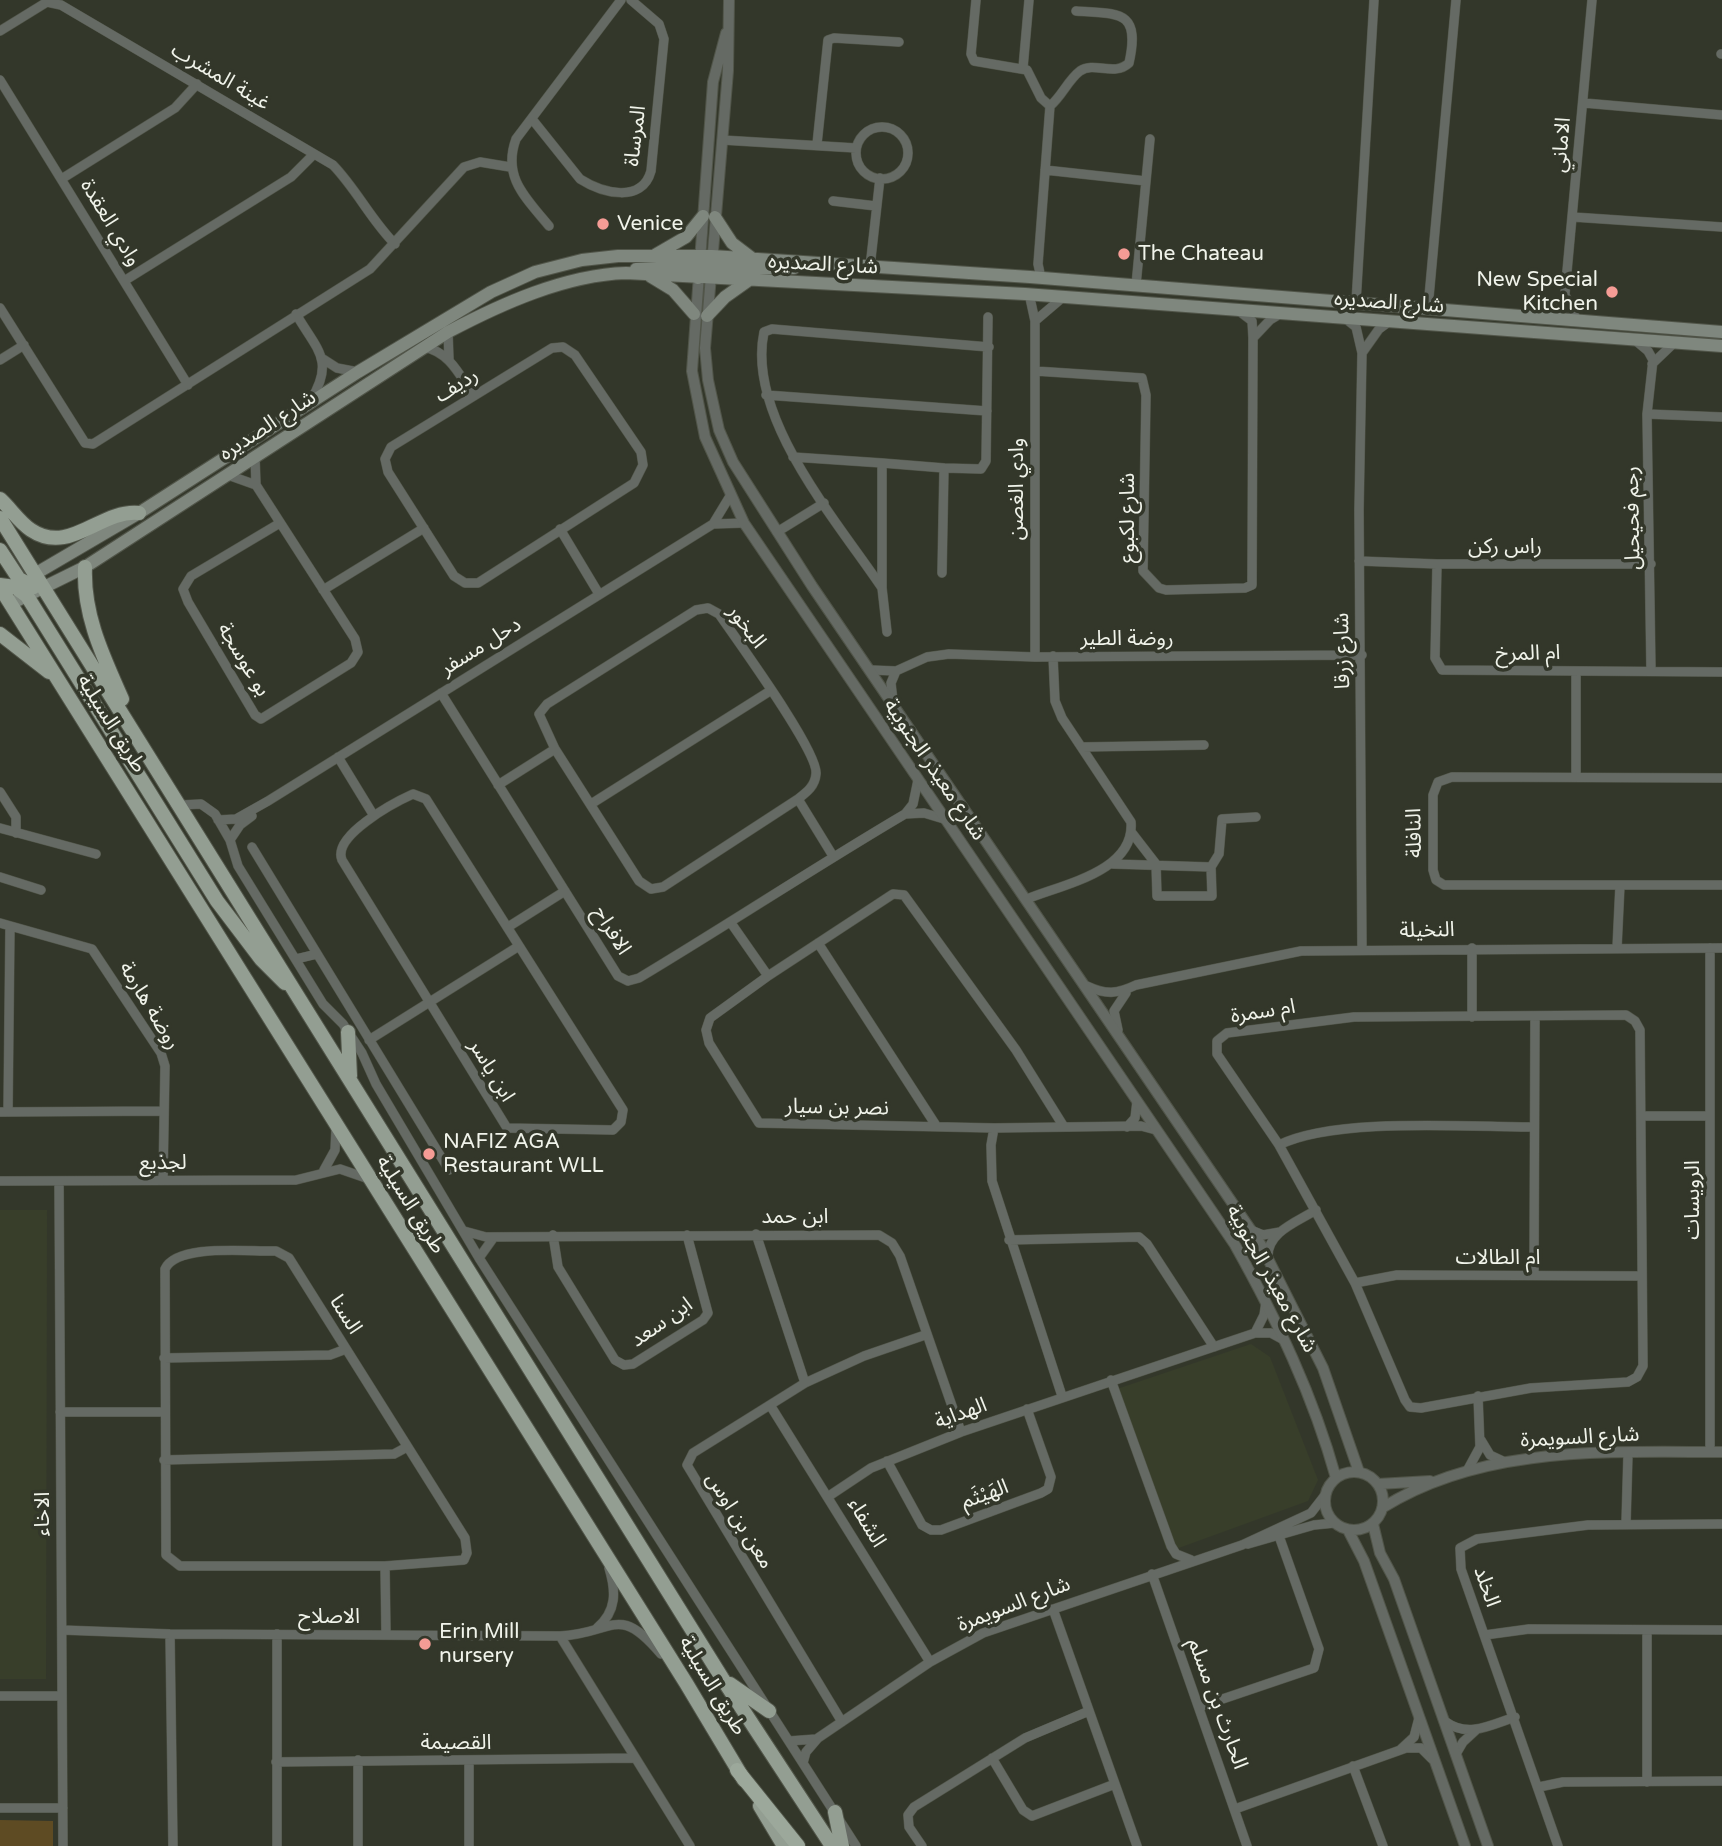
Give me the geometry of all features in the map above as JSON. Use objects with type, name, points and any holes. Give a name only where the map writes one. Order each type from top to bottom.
[{"type":"highway","points":[[737,1770],[798,1846]]},
{"type":"main road","points":[[649,256],[678,243],[709,216],[732,243],[754,259]]},
{"type":"main road","name":"شارع الصديره","points":[[26,584],[358,372],[491,292],[524,277],[582,260],[649,256],[705,267],[749,280],[1025,294],[1722,346]]},
{"type":"main road","name":"شارع الصديره","points":[[44,589],[85,567],[448,332],[491,310],[597,275],[643,274],[754,259],[1036,277],[1722,332]]},
{"type":"main road","points":[[626,273],[648,266],[787,269],[807,262]]},
{"type":"main road","points":[[643,274],[673,290],[700,315],[749,280]]},
{"type":"main road","points":[[0,499],[27,527],[53,538],[80,533],[120,513],[139,513]]},
{"type":"main road","name":"طريق السيلية","points":[[0,517],[26,584],[44,589],[181,804],[443,1233],[722,1678],[832,1846]]},
{"type":"main road","points":[[0,550],[26,584],[231,921],[261,959],[297,993]]},
{"type":"main road","points":[[85,567],[86,593],[95,636],[140,741]]},
{"type":"main road","points":[[2,595],[26,584]]},
{"type":"main road","name":"طريق السيلية","points":[[2,595],[57,678],[336,1128],[606,1554],[784,1846]]},
{"type":"main road","points":[[0,635],[57,678]]},
{"type":"main road","points":[[348,1032],[350,1077]]},
{"type":"main road","points":[[722,1678],[769,1711]]},
{"type":"main road","points":[[835,1812],[842,1846]]},
{"type":"street","points":[[549,226],[522,193],[510,167],[516,139],[621,0]]},
{"type":"street","name":"المرساة","points":[[532,119],[580,180],[613,192],[635,191],[644,186],[651,171],[664,39],[659,24],[631,0]]},
{"type":"street","name":"شارع معيذر الجنوبية","points":[[709,216],[722,140],[728,71],[729,0]]},
{"type":"street","points":[[976,0],[971,54],[974,61],[1023,68],[1030,72],[1041,98],[1050,106]]},
{"type":"street","points":[[1023,68],[1029,0]]},
{"type":"street","points":[[1356,303],[1374,0]]},
{"type":"street","points":[[1428,308],[1456,0]]},
{"type":"street","name":"الاماني","points":[[1548,317],[1562,306],[1564,293],[1592,0]]},
{"type":"street","name":"غينة المشرب","points":[[0,32],[52,2],[333,165],[353,186],[380,228],[395,244]]},
{"type":"street","points":[[1036,277],[1050,106],[1079,72],[1088,68],[1121,69],[1129,63],[1130,26],[1127,19],[1120,14],[1076,11]]},
{"type":"street","name":"شارع معيذر الجنوبية","points":[[727,30],[713,82],[709,216],[692,371],[696,403],[705,437],[744,523],[1230,1237],[1286,1342],[1319,1420],[1336,1478]]},
{"type":"street","points":[[817,144],[828,40],[834,38],[899,43]]},
{"type":"street","name":"وادي العقدة","points":[[0,80],[63,178],[188,385]]},
{"type":"street","points":[[63,178],[174,108],[197,84]]},
{"type":"street","points":[[1584,103],[1722,115]]},
{"type":"street","points":[[874,128],[888,128],[900,135],[907,148],[904,166],[893,176],[880,178],[866,174],[860,167],[856,148],[863,136],[874,128]]},
{"type":"street","points":[[1136,285],[1150,139]]},
{"type":"street","points":[[722,140],[856,148]]},
{"type":"street","points":[[124,281],[291,177],[314,154]]},
{"type":"street","points":[[0,308],[85,443],[99,441],[370,269],[464,167],[480,162],[510,167]]},
{"type":"street","points":[[1045,170],[1146,181]]},
{"type":"street","points":[[870,267],[880,178]]},
{"type":"street","points":[[833,201],[876,206]]},
{"type":"street","points":[[1573,217],[1722,227]]},
{"type":"street","points":[[1564,293],[1577,320]]},
{"type":"street","name":"وادي الغصن","points":[[1025,294],[1030,298],[1035,321],[1035,657]]},
{"type":"street","points":[[1035,321],[1062,298]]},
{"type":"street","name":"شارع لكبوع","points":[[1035,371],[1142,377],[1146,395],[1143,571],[1159,588],[1166,590],[1239,589],[1252,585],[1253,338],[1252,321],[1238,311]]},
{"type":"street","points":[[296,314],[323,359],[337,368],[358,372]]},
{"type":"street","points":[[1253,338],[1270,320],[1282,314]]},
{"type":"street","name":"شارع معيذر الجنوبية","points":[[700,315],[708,380],[719,430],[733,461],[777,532],[1251,1230],[1323,1368],[1359,1472]]},
{"type":"street","points":[[793,457],[944,468],[976,469],[984,466],[988,317]]},
{"type":"street","name":"شارع زرقا","points":[[1346,319],[1356,327],[1362,353],[1359,561],[1362,655],[1362,949]]},
{"type":"street","points":[[1362,353],[1379,329],[1390,321]]},
{"type":"street","points":[[882,588],[793,457],[766,395],[763,380],[763,336],[767,330],[989,347]]},
{"type":"street","points":[[448,332],[449,360]]},
{"type":"street","points":[[1636,341],[1651,355],[1651,365]]},
{"type":"street","points":[[1651,365],[1674,343]]},
{"type":"street","points":[[0,360],[24,345]]},
{"type":"street","points":[[424,347],[438,351],[449,360],[474,396]]},
{"type":"street","name":"رديف","points":[[563,347],[575,355],[641,452],[643,465],[634,483],[478,583],[465,583],[454,576],[424,528],[388,472],[386,458],[391,447],[552,348],[563,347]]},
{"type":"street","points":[[311,402],[323,380],[323,359]]},
{"type":"street","name":"رجم فحيحيل","points":[[1651,365],[1647,414],[1651,671]]},
{"type":"street","points":[[766,395],[987,411]]},
{"type":"street","points":[[1647,414],[1722,418]]},
{"type":"street","points":[[228,475],[256,485],[255,457]]},
{"type":"street","points":[[882,464],[882,588],[887,632]]},
{"type":"street","points":[[942,573],[944,468]]},
{"type":"street","name":"بو عوسجة","points":[[256,485],[355,639],[358,652],[355,658],[268,717],[257,718],[188,602],[183,589],[191,576],[280,523]]},
{"type":"street","name":"دحل مسفر","points":[[218,820],[236,819],[268,801],[713,524],[730,496]]},
{"type":"street","points":[[777,532],[824,503]]},
{"type":"street","name":"دحل مسفر","points":[[713,524],[744,523]]},
{"type":"street","points":[[323,590],[424,528]]},
{"type":"street","points":[[561,529],[599,594]]},
{"type":"street","name":"راس ركن","points":[[1359,561],[1437,564],[1651,564]]},
{"type":"street","name":"ام المرخ","points":[[1437,564],[1436,658],[1442,670],[1722,672]]},
{"type":"street","name":"البخور","points":[[708,608],[719,614],[770,691],[814,759],[817,773],[813,786],[798,799],[663,887],[651,889],[639,881],[555,749],[539,714],[547,704],[696,610],[708,608]]},
{"type":"street","name":"روضة الطير","points":[[871,670],[896,671],[936,655],[1362,655]]},
{"type":"street","points":[[1053,656],[1055,701],[1131,821],[1131,842],[1113,864]]},
{"type":"street","points":[[893,701],[891,683],[896,671]]},
{"type":"street","points":[[1576,671],[1576,777]]},
{"type":"street","points":[[591,804],[770,691]]},
{"type":"street","name":"الافراح","points":[[441,693],[618,976],[628,981],[639,978],[731,923],[905,814]]},
{"type":"street","points":[[1082,747],[1204,745]]},
{"type":"street","points":[[498,785],[555,749]]},
{"type":"street","points":[[338,757],[374,816]]},
{"type":"street","name":"النافلة","points":[[1722,778],[1452,776],[1438,782],[1433,795],[1436,880],[1444,885],[1722,885]]},
{"type":"street","points":[[905,814],[913,804],[918,780]]},
{"type":"street","points":[[0,792],[16,817],[16,833]]},
{"type":"street","name":"ابن ياسر","points":[[413,794],[422,795],[508,927],[622,1110],[621,1122],[613,1130],[507,1128],[339,853],[342,842],[374,816],[413,794]]},
{"type":"street","points":[[798,799],[834,856]]},
{"type":"street","name":"دحل مسفر","points":[[230,840],[240,825],[261,810],[268,801]]},
{"type":"street","name":"طريق السيلية","points":[[181,804],[201,804],[211,810],[218,820],[230,840],[238,866],[327,1010],[348,1032],[397,1121],[480,1258],[856,1846]]},
{"type":"street","points":[[905,814],[924,813],[944,819]]},
{"type":"street","points":[[1132,833],[1156,864],[1157,896],[1212,896],[1211,867],[1219,854],[1222,818],[1256,817]]},
{"type":"street","points":[[0,828],[96,854]]},
{"type":"street","points":[[252,847],[449,1170]]},
{"type":"street","points":[[1027,899],[1113,864],[1211,867]]},
{"type":"street","points":[[0,877],[41,890]]},
{"type":"street","points":[[1617,948],[1620,885]]},
{"type":"street","points":[[508,927],[565,891]]},
{"type":"street","name":"نصر بن سيار","points":[[1064,1127],[1016,1050],[904,895],[893,894],[768,976],[710,1018],[706,1030],[709,1043],[759,1123],[994,1128],[1127,1127],[1156,1130]]},
{"type":"street","name":"روضة هارمة","points":[[0,923],[92,949],[100,957],[161,1054],[165,1066],[163,1180]]},
{"type":"street","points":[[731,923],[768,976]]},
{"type":"street","points":[[10,926],[4,1112],[164,1111]]},
{"type":"street","points":[[818,943],[937,1127]]},
{"type":"street","points":[[369,1040],[519,946]]},
{"type":"street","points":[[1472,948],[1472,1017]]},
{"type":"street","name":"الرويسات","points":[[1710,948],[1710,1452]]},
{"type":"street","name":"النخيلة","points":[[1087,986],[1111,994],[1136,985],[1301,951],[1722,948]]},
{"type":"street","points":[[296,959],[318,956]]},
{"type":"street","points":[[305,974],[318,956]]},
{"type":"street","points":[[1119,1033],[1113,1016],[1117,1003],[1136,985]]},
{"type":"street","name":"ام سمرة","points":[[1626,1015],[1635,1021],[1640,1030],[1643,1116],[1643,1366],[1637,1377],[1628,1382],[1531,1388],[1421,1408],[1410,1407],[1355,1283],[1279,1145],[1217,1054],[1217,1041],[1227,1033],[1354,1017],[1535,1016],[1626,1015]]},
{"type":"street","points":[[1534,1275],[1535,1016]]},
{"type":"street","points":[[1127,1127],[1135,1118],[1137,1101]]},
{"type":"street","points":[[1643,1116],[1709,1116]]},
{"type":"street","points":[[397,1121],[417,1118]]},
{"type":"street","points":[[406,1135],[417,1118]]},
{"type":"street","points":[[1279,1145],[1313,1132],[1402,1127],[1534,1127]]},
{"type":"street","points":[[324,1170],[335,1150],[336,1128]]},
{"type":"street","points":[[994,1128],[990,1145],[992,1181],[1009,1240],[1062,1396]]},
{"type":"street","name":"لجذيع","points":[[0,1181],[296,1180],[324,1170],[347,1170],[369,1179]]},
{"type":"street","name":"الاخاء","points":[[59,1181],[63,1846]]},
{"type":"street","points":[[1711,1202],[1722,1202]]},
{"type":"street","points":[[1251,1230],[1264,1235],[1281,1231],[1316,1210]]},
{"type":"street","name":"ابن حمد","points":[[464,1231],[494,1237],[879,1235],[892,1243],[900,1256],[925,1335],[961,1432]]},
{"type":"street","points":[[1268,1259],[1269,1245],[1281,1231]]},
{"type":"street","points":[[756,1234],[805,1383]]},
{"type":"street","name":"ابن سعد","points":[[553,1235],[558,1267],[615,1360],[624,1365],[633,1364],[708,1314],[687,1235]]},
{"type":"street","points":[[480,1258],[494,1237]]},
{"type":"street","points":[[1009,1240],[1139,1237],[1147,1244],[1214,1347]]},
{"type":"street","name":"السنا","points":[[184,1252],[284,1254],[346,1349],[465,1538],[467,1553],[464,1560],[457,1563],[386,1566],[180,1566],[173,1562],[166,1555],[165,1544],[165,1269],[169,1261],[184,1252]]},
{"type":"street","name":"ام الطالات","points":[[1355,1283],[1397,1275],[1642,1276]]},
{"type":"street","points":[[1266,1301],[1264,1315],[1255,1333],[1271,1333],[1286,1342]]},
{"type":"street","name":"الهداية","points":[[829,1496],[887,1461],[961,1432],[1255,1333]]},
{"type":"street","name":"معن بن اوس","points":[[842,1722],[688,1472],[687,1465],[693,1453],[805,1383],[864,1356],[925,1335]]},
{"type":"street","points":[[164,1358],[330,1355],[346,1349]]},
{"type":"street","points":[[1111,1380],[1171,1546],[1177,1555],[1193,1561]]},
{"type":"street","points":[[1467,1471],[1477,1457],[1480,1437],[1478,1396]]},
{"type":"street","name":"الشفاء","points":[[770,1405],[930,1662]]},
{"type":"street","name":"الهَيْثَم","points":[[887,1461],[922,1525],[931,1530],[941,1530],[1041,1493],[1048,1489],[1051,1477],[1027,1409]]},
{"type":"street","points":[[60,1412],[164,1412]]},
{"type":"street","points":[[1480,1437],[1490,1455],[1507,1462]]},
{"type":"street","points":[[164,1460],[394,1454],[407,1447]]},
{"type":"street","name":"شارع السويمرة","points":[[1382,1508],[1443,1479],[1507,1462],[1572,1454],[1722,1452]]},
{"type":"street","points":[[1626,1523],[1628,1454]]},
{"type":"street","points":[[1359,1472],[1378,1484],[1383,1497],[1382,1508],[1373,1524],[1361,1530],[1348,1530],[1335,1523],[1326,1508],[1325,1495],[1336,1478],[1359,1472]]},
{"type":"street","name":"شارع السويمرة","points":[[1378,1484],[1443,1479]]},
{"type":"street","name":"شارع السويمرة","points":[[1242,1545],[1311,1513],[1325,1495]]},
{"type":"street","name":"شارع السويمرة","points":[[803,1763],[806,1752],[818,1738],[930,1662],[983,1633],[1242,1545],[1319,1524],[1335,1523]]},
{"type":"street","name":"الخلد","points":[[1558,1846],[1458,1557],[1460,1548],[1466,1543],[1575,1526],[1626,1523],[1722,1524]]},
{"type":"street","points":[[1373,1524],[1380,1553],[1394,1578],[1488,1846]]},
{"type":"street","points":[[1348,1530],[1364,1561],[1465,1846]]},
{"type":"street","points":[[1199,1707],[1314,1668],[1318,1661],[1319,1649],[1279,1536]]},
{"type":"street","points":[[596,1629],[610,1613],[615,1595],[606,1554]]},
{"type":"street","points":[[386,1566],[386,1635]]},
{"type":"street","name":"الحارث بن مسلم","points":[[1152,1574],[1247,1846]]},
{"type":"street","points":[[1053,1609],[1137,1846]]},
{"type":"street","name":"الاصلاح","points":[[61,1630],[170,1634],[561,1636],[580,1635],[596,1629],[629,1624],[642,1632],[686,1683]]},
{"type":"street","points":[[1485,1635],[1529,1629],[1722,1630]]},
{"type":"street","points":[[1647,1631],[1647,1782]]},
{"type":"street","points":[[170,1634],[173,1846]]},
{"type":"street","points":[[276,1846],[277,1634]]},
{"type":"street","points":[[561,1636],[690,1846]]},
{"type":"street","points":[[0,1696],[62,1696]]},
{"type":"street","points":[[922,1846],[909,1827],[908,1815],[914,1807],[1026,1738],[1089,1711]]},
{"type":"street","points":[[1399,1750],[1414,1737],[1420,1715]]},
{"type":"street","points":[[1456,1754],[1467,1737],[1478,1730],[1515,1717]]},
{"type":"street","points":[[1446,1722],[1464,1730],[1478,1730]]},
{"type":"street","name":"شارع السويمرة","points":[[789,1741],[818,1738]]},
{"type":"street","points":[[1236,1809],[1399,1750],[1420,1748],[1436,1763]]},
{"type":"street","name":"القصيمة","points":[[276,1762],[635,1758]]},
{"type":"street","points":[[992,1758],[1023,1810],[1032,1816],[1115,1784]]},
{"type":"street","points":[[358,1760],[358,1846]]},
{"type":"street","points":[[469,1761],[469,1846]]},
{"type":"street","points":[[1353,1766],[1383,1846]]},
{"type":"street","points":[[1539,1787],[1563,1782],[1722,1780]]},
{"type":"street","points":[[0,1808],[63,1808]]},
{"type":"shaded area","points":[[0,1210],[47,1210],[46,1679],[0,1679]]},
{"type":"shaded area","points":[[1251,1344],[1270,1357],[1318,1480],[1308,1501],[1176,1549],[1166,1549],[1114,1390]]},
{"type":"shaded area","points":[[0,1820],[53,1821],[53,1846],[0,1846]]},
{"type":"place","name":"Venice","points":[[603,224]]},
{"type":"place","name":"The Chateau","points":[[1124,254]]},
{"type":"place","name":"New Special Kitchen","points":[[1612,292]]},
{"type":"place","name":"NAFIZ AGA Restaurant WLL","points":[[429,1154]]},
{"type":"place","name":"Erin Mill nursery","points":[[425,1644]]}]
